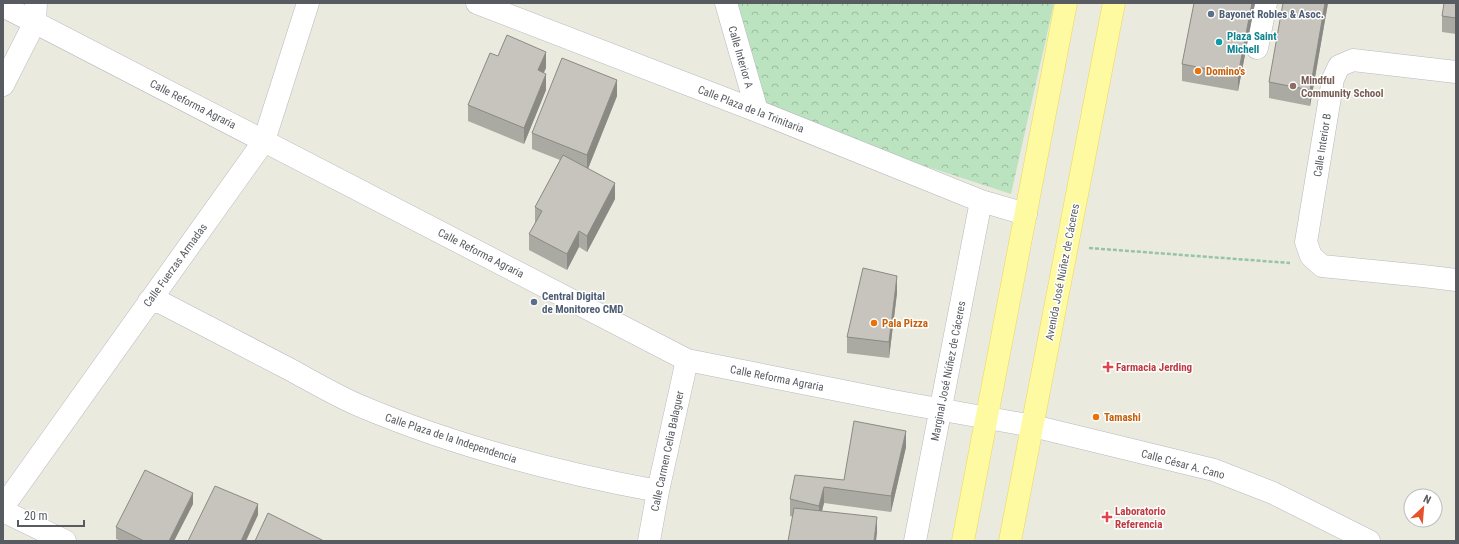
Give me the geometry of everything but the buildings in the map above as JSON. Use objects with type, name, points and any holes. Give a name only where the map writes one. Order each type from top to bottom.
[{"type":"main road","points":[[963,541],[1066,3]]},
{"type":"main road","name":"Avenida José Núñez de Cáceres","points":[[1010,541],[1114,3]]},
{"type":"street","name":"Calle Fuerzas Armadas","points":[[3,507],[264,141],[308,3]]},
{"type":"street","name":"Calle Plaza de la Trinitaria","points":[[477,3],[757,111],[981,200],[1026,214]]},
{"type":"street","name":"Calle Interior A","points":[[726,3],[757,111]]},
{"type":"street","points":[[1257,48],[1266,3]]},
{"type":"street","name":"Calle Reforma Agraria","points":[[3,6],[36,12],[264,141],[687,360],[986,418]]},
{"type":"street","points":[[3,85],[36,12]]},
{"type":"street","name":"Calle Interior B","points":[[1322,266],[1311,256],[1306,242],[1333,79],[1339,66],[1353,60],[1456,72]]},
{"type":"street","name":"Marginal José Núñez de Cáceres","points":[[916,541],[981,200]]},
{"type":"street","points":[[1322,266],[1456,280]]},
{"type":"street","name":"Calle Plaza de la Independencia","points":[[149,301],[162,303],[356,404],[403,424],[472,447],[533,464],[615,483],[658,491]]},
{"type":"street","name":"Calle Carmen Celia Balaguer","points":[[649,541],[658,491],[687,360]]},
{"type":"street","name":"Calle César A. Cano","points":[[986,418],[1033,426],[1214,470],[1273,493],[1369,541]]},
{"type":"street","points":[[3,511],[65,541]]},
{"type":"path","points":[[1067,246],[1322,266]]},
{"type":"green space","points":[[727,3],[1054,3],[1011,194],[757,111]]},
{"type":"place","name":"Bayonet Robles & Asoc.","points":[[1211,14]]},
{"type":"place","name":"Plaza Saint Michell","points":[[1219,42]]},
{"type":"place","name":"Domino's","points":[[1198,71]]},
{"type":"place","name":"Mindful Community School","points":[[1293,86]]},
{"type":"place","name":"Central Digital de Monitoreo CMD","points":[[534,302]]},
{"type":"place","name":"Pala Pizza","points":[[874,323]]},
{"type":"place","name":"Farmacia Jerding","points":[[1108,367]]},
{"type":"place","name":"Tamashi","points":[[1096,417]]},
{"type":"place","name":"Laboratorio Referencia","points":[[1107,517]]}]
